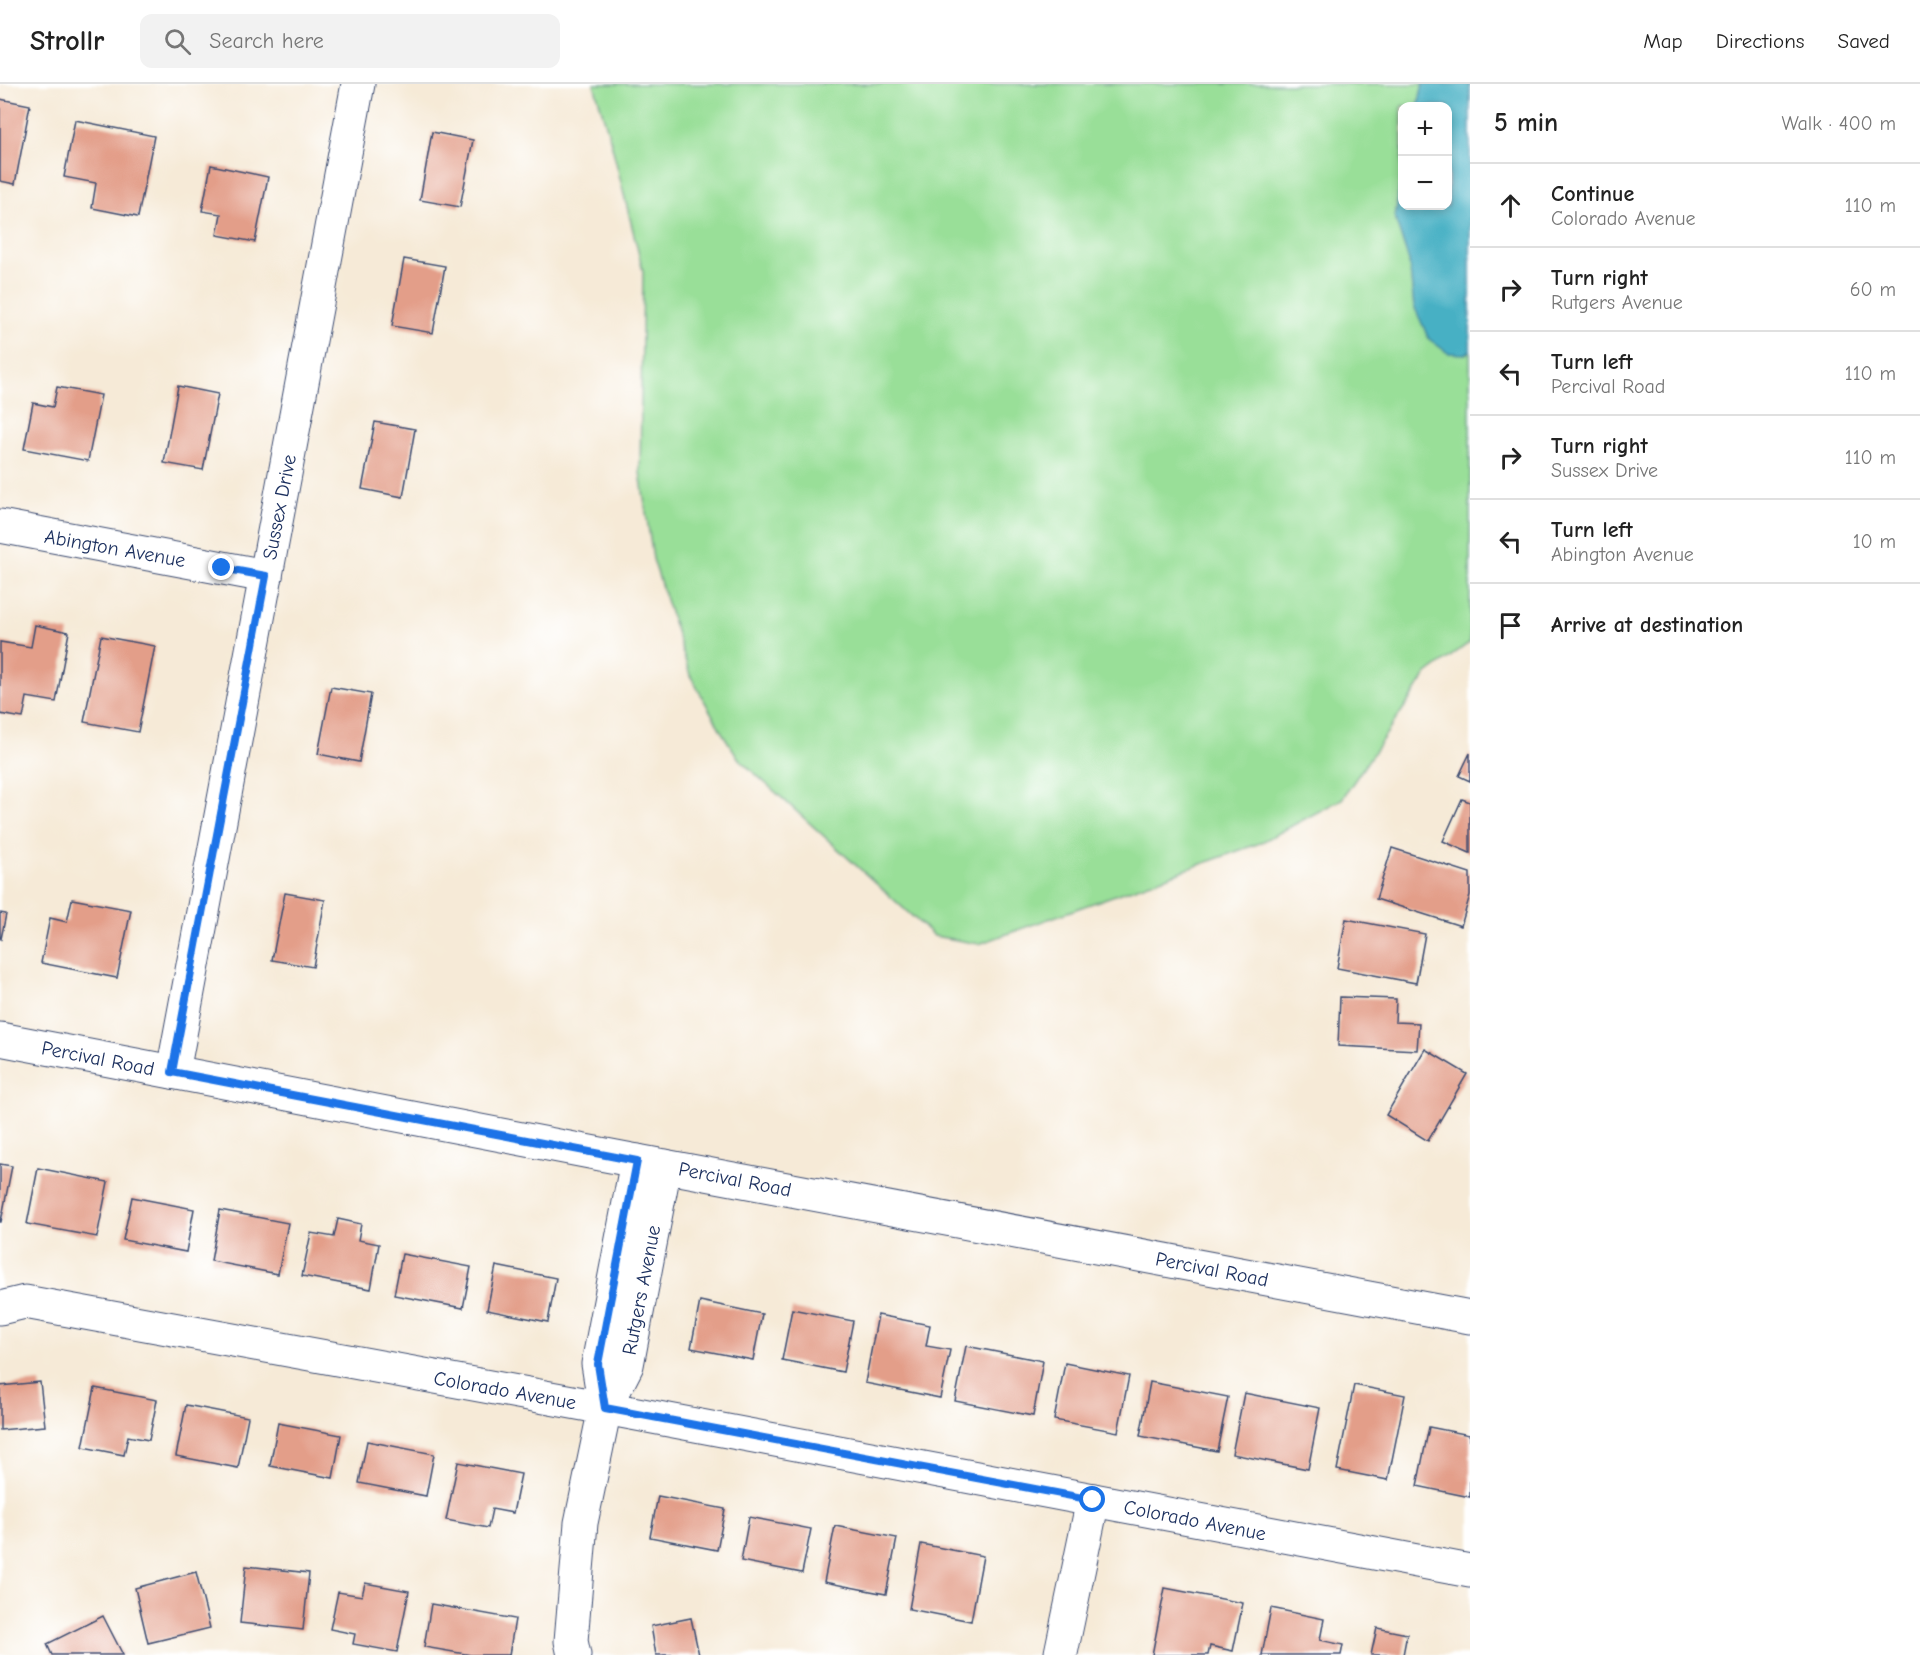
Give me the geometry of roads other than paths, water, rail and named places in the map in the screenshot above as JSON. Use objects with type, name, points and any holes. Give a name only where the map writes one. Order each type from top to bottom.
[{"type":"street","name":"Sussex Drive","points":[[172,1072],[266,576],[348,86]]},
{"type":"street","name":"Abington Avenue","points":[[0,526],[266,576]]},
{"type":"street","name":"Percival Road","points":[[0,1039],[651,1164],[1470,1317]]},
{"type":"street","name":"Rutgers Avenue","points":[[574,1655],[571,1641],[581,1522],[605,1408],[598,1364],[651,1164]]},
{"type":"street","name":"Colorado Avenue","points":[[0,1308],[25,1302],[605,1408],[1470,1571]]},
{"type":"street","points":[[1061,1653],[1093,1500]]},
{"type":"water","points":[[1423,84],[1470,84],[1470,351],[1465,354],[1448,353],[1429,339],[1414,306],[1409,261],[1395,218],[1398,197],[1398,210],[1452,210],[1452,102],[1419,102]]}]
